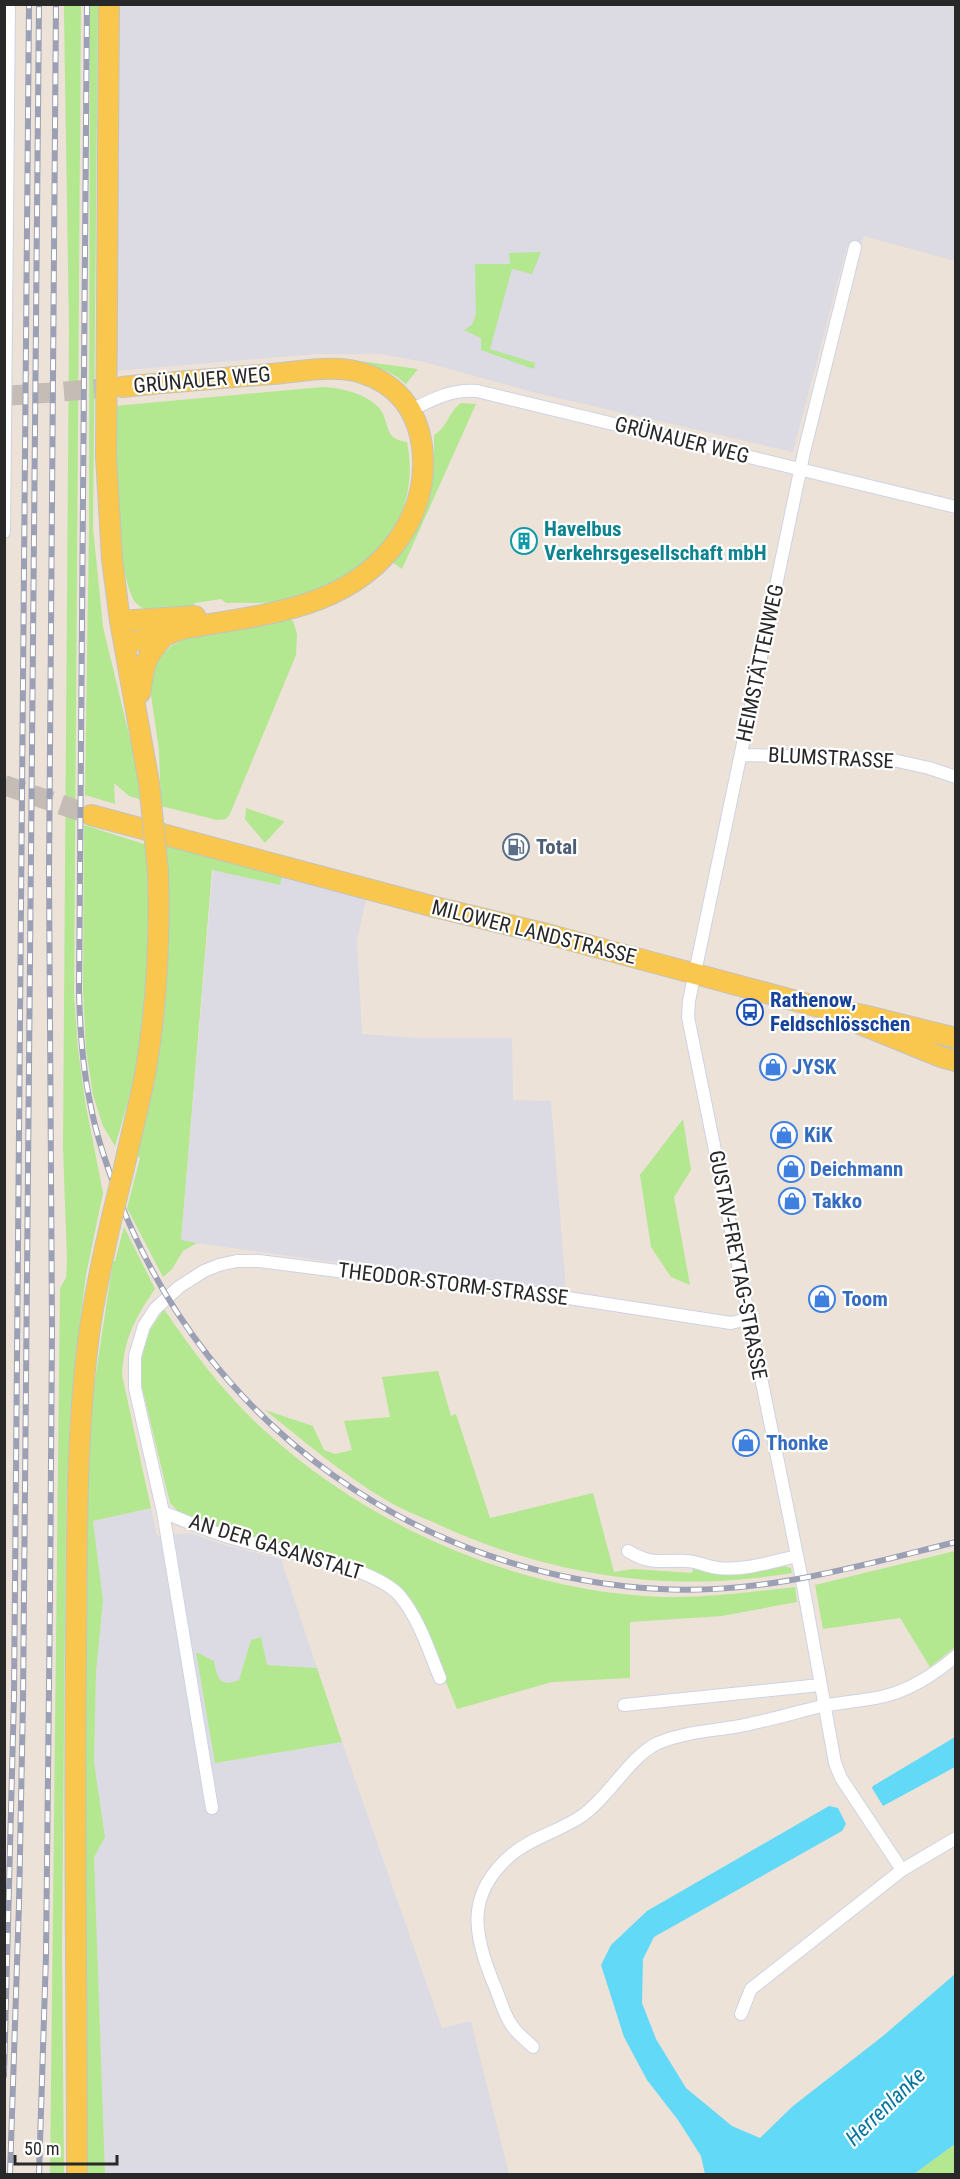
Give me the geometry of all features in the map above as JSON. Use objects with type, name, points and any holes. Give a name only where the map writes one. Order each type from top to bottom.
[{"type":"main road","points":[[77,2175],[74,1806],[77,1519],[81,1419],[89,1336],[98,1281],[146,1070],[160,925],[158,871],[149,783],[138,710],[120,621],[112,559],[106,456],[109,4]]},
{"type":"main road","name":"GRÜNAUER WEG","points":[[122,387],[339,370],[361,372],[396,391],[411,410],[420,434],[423,469],[414,513],[401,536],[378,565],[344,589],[324,599],[275,612],[182,629],[164,636],[124,643]]},
{"type":"main road","name":"GRÜNAUER WEG","points":[[120,621],[181,619],[216,613],[275,612]]},
{"type":"main road","points":[[138,710],[142,672],[146,659],[164,636]]},
{"type":"main road","name":"MILOWER LANDSTRASSE","points":[[91,815],[815,1006],[863,1015],[956,1038]]},
{"type":"main road","name":"MILOWER LANDSTRASSE","points":[[815,1006],[956,1061]]},
{"type":"street","points":[[4,532],[9,4]]},
{"type":"street","name":"HEIMSTÄTTENWEG","points":[[694,974],[804,452],[855,247]]},
{"type":"street","name":"GRÜNAUER WEG","points":[[411,410],[451,392],[477,391],[956,507]]},
{"type":"street","name":"BLUMSTRASSE","points":[[741,755],[884,758],[914,764],[956,777]]},
{"type":"street","name":"GUSTAV-FREYTAG-STRASSE","points":[[694,974],[688,1017],[835,1763],[841,1778],[902,1870]]},
{"type":"street","name":"THEODOR-STORM-STRASSE","points":[[167,1298],[179,1287],[204,1271],[237,1261],[259,1261],[385,1277],[477,1284],[731,1323],[748,1319]]},
{"type":"street","name":"AN DER GASANSTALT","points":[[167,1298],[155,1309],[144,1326],[135,1356],[135,1388],[163,1512],[212,1808]]},
{"type":"street","name":"AN DER GASANSTALT","points":[[163,1512],[231,1538],[377,1578],[399,1595],[405,1603],[420,1628],[440,1678]]},
{"type":"street","points":[[628,1551],[642,1560],[689,1561],[716,1568],[733,1569],[796,1556]]},
{"type":"street","points":[[533,2047],[510,2024],[483,1957],[478,1938],[476,1920],[482,1896],[493,1874],[502,1863],[526,1845],[583,1815],[595,1806],[640,1757],[657,1744],[673,1738],[744,1725],[824,1706],[885,1696],[911,1687],[927,1678],[956,1656]]},
{"type":"street","points":[[624,1705],[820,1685]]},
{"type":"street","points":[[741,2014],[751,1989],[902,1870],[956,1838]]},
{"type":"shaded area","points":[[119,5],[955,5],[955,261],[864,236],[860,248],[847,246],[793,452],[536,393],[424,362],[381,354],[315,354],[116,371]]},
{"type":"shaded area","points":[[213,870],[280,885],[282,877],[366,899],[357,941],[362,1034],[417,1038],[512,1038],[513,1100],[551,1101],[566,1290],[495,1279],[355,1265],[181,1241]]},
{"type":"shaded area","points":[[151,1508],[157,1536],[190,1533],[227,1546],[281,1559],[317,1668],[267,1665],[261,1637],[251,1640],[239,1680],[231,1683],[222,1682],[217,1676],[216,1763],[342,1742],[442,2028],[471,2021],[509,2174],[105,2174],[94,1856],[105,1837],[94,1762],[96,1673],[103,1600],[93,1521]]},
{"type":"green space","points":[[81,4],[74,994],[85,1101],[103,1193],[86,1275],[70,1417],[66,1507],[62,1950],[64,2174],[50,2174],[60,1288],[66,1278],[67,1260],[63,1147],[69,331],[64,5]]},
{"type":"green space","points":[[98,4],[93,528],[103,627],[140,780],[142,800],[129,796],[114,783],[115,804],[85,795],[89,528],[90,5]]},
{"type":"green space","points":[[541,252],[532,274],[512,269],[490,349],[535,363],[534,369],[481,350],[481,338],[464,330],[472,325],[476,314],[475,264],[510,264],[509,253]]},
{"type":"green space","points":[[360,361],[418,369],[406,384],[387,371],[366,365],[320,362]]},
{"type":"green space","points":[[322,387],[345,390],[367,399],[383,413],[390,434],[407,442],[410,471],[406,497],[398,522],[384,543],[366,562],[345,577],[320,590],[286,601],[226,603],[221,599],[195,603],[190,611],[169,612],[149,611],[137,604],[130,591],[124,569],[120,541],[115,406]]},
{"type":"green space","points":[[461,403],[476,404],[402,569],[391,561],[429,491],[434,469],[434,435],[439,432]]},
{"type":"green space","points":[[289,619],[293,621],[297,634],[296,655],[230,814],[226,819],[217,820],[161,806],[159,750],[150,688],[154,665],[171,646],[191,636]]},
{"type":"green space","points":[[246,808],[284,822],[265,843],[245,819]]},
{"type":"green space","points":[[84,825],[147,845],[149,928],[147,983],[134,1075],[115,1146],[103,1126],[93,1095],[86,1049],[83,991]]},
{"type":"green space","points":[[165,844],[282,877],[280,885],[212,870],[181,1240],[197,1243],[183,1251],[172,1269],[163,1277],[127,1208],[140,1158],[137,1156],[163,1015],[167,930]]},
{"type":"green space","points":[[683,1119],[691,1170],[674,1197],[690,1285],[671,1277],[651,1247],[640,1175]]},
{"type":"green space","points":[[124,1227],[155,1289],[142,1309],[128,1339],[122,1375],[151,1508],[93,1521],[103,1600],[96,1673],[94,1762],[105,1837],[94,1857],[105,2174],[86,2174],[84,1819],[88,1466],[93,1393],[113,1261],[115,1261]]},
{"type":"green space","points":[[164,1309],[211,1373],[265,1431],[307,1466],[352,1497],[400,1525],[502,1568],[556,1583],[610,1592],[664,1597],[730,1594],[795,1587],[797,1602],[722,1616],[630,1622],[630,1678],[552,1682],[457,1709],[421,1621],[404,1593],[379,1574],[232,1533],[181,1514],[170,1503],[141,1383],[145,1343],[150,1330]]},
{"type":"green space","points":[[438,1371],[451,1416],[456,1414],[490,1518],[593,1493],[614,1572],[633,1569],[692,1573],[693,1569],[719,1574],[734,1574],[783,1566],[791,1568],[792,1573],[733,1580],[657,1581],[581,1571],[506,1551],[470,1538],[386,1500],[339,1468],[265,1410],[313,1426],[324,1450],[335,1454],[352,1450],[344,1421],[390,1417],[382,1377]]},
{"type":"green space","points":[[955,1551],[955,1647],[930,1667],[900,1618],[823,1629],[815,1585]]},
{"type":"green space","points":[[261,1637],[267,1665],[317,1668],[342,1742],[215,1763],[196,1652],[214,1661],[216,1672],[223,1682],[232,1682],[239,1680],[251,1640]]},
{"type":"green space","points":[[955,2144],[955,2174],[914,2174]]},
{"type":"water","points":[[955,1737],[955,1767],[883,1806],[873,1786]]},
{"type":"water","name":"Herrenlanke","points":[[829,1806],[838,1808],[846,1824],[842,1831],[654,1937],[643,1959],[642,2003],[656,2039],[686,2088],[732,2126],[760,2138],[793,2106],[883,2036],[955,1974],[955,2144],[914,2174],[705,2174],[701,2156],[678,2120],[647,2080],[624,2037],[601,1965],[611,1945],[647,1911]]},
{"type":"tunnel","points":[[4,396],[121,387]]},
{"type":"tunnel","points":[[4,785],[91,815]]},
{"type":"railway","points":[[4,2076],[14,1696],[29,4]]},
{"type":"railway","points":[[10,2174],[23,1701],[39,4]]},
{"type":"railway","points":[[39,2174],[46,1955],[50,1597],[52,1328],[49,873],[56,4]]},
{"type":"railway","points":[[87,4],[80,1020],[85,1074],[99,1140],[120,1201],[159,1282],[208,1355],[266,1420],[333,1475],[406,1520],[486,1555],[571,1578],[660,1589],[698,1590],[736,1588],[810,1577],[956,1542]]},
{"type":"place","name":"Havelbus Verkehrsgesellschaft mbH","points":[[524,541]]},
{"type":"place","name":"Total","points":[[516,847]]},
{"type":"place","name":"Rathenow, Feldschlösschen","points":[[750,1012]]},
{"type":"place","name":"JYSK","points":[[773,1067]]},
{"type":"place","name":"KiK","points":[[784,1135]]},
{"type":"place","name":"Deichmann","points":[[791,1169]]},
{"type":"place","name":"Takko","points":[[792,1201]]},
{"type":"place","name":"Toom","points":[[822,1299]]},
{"type":"place","name":"Thonke","points":[[746,1443]]}]
